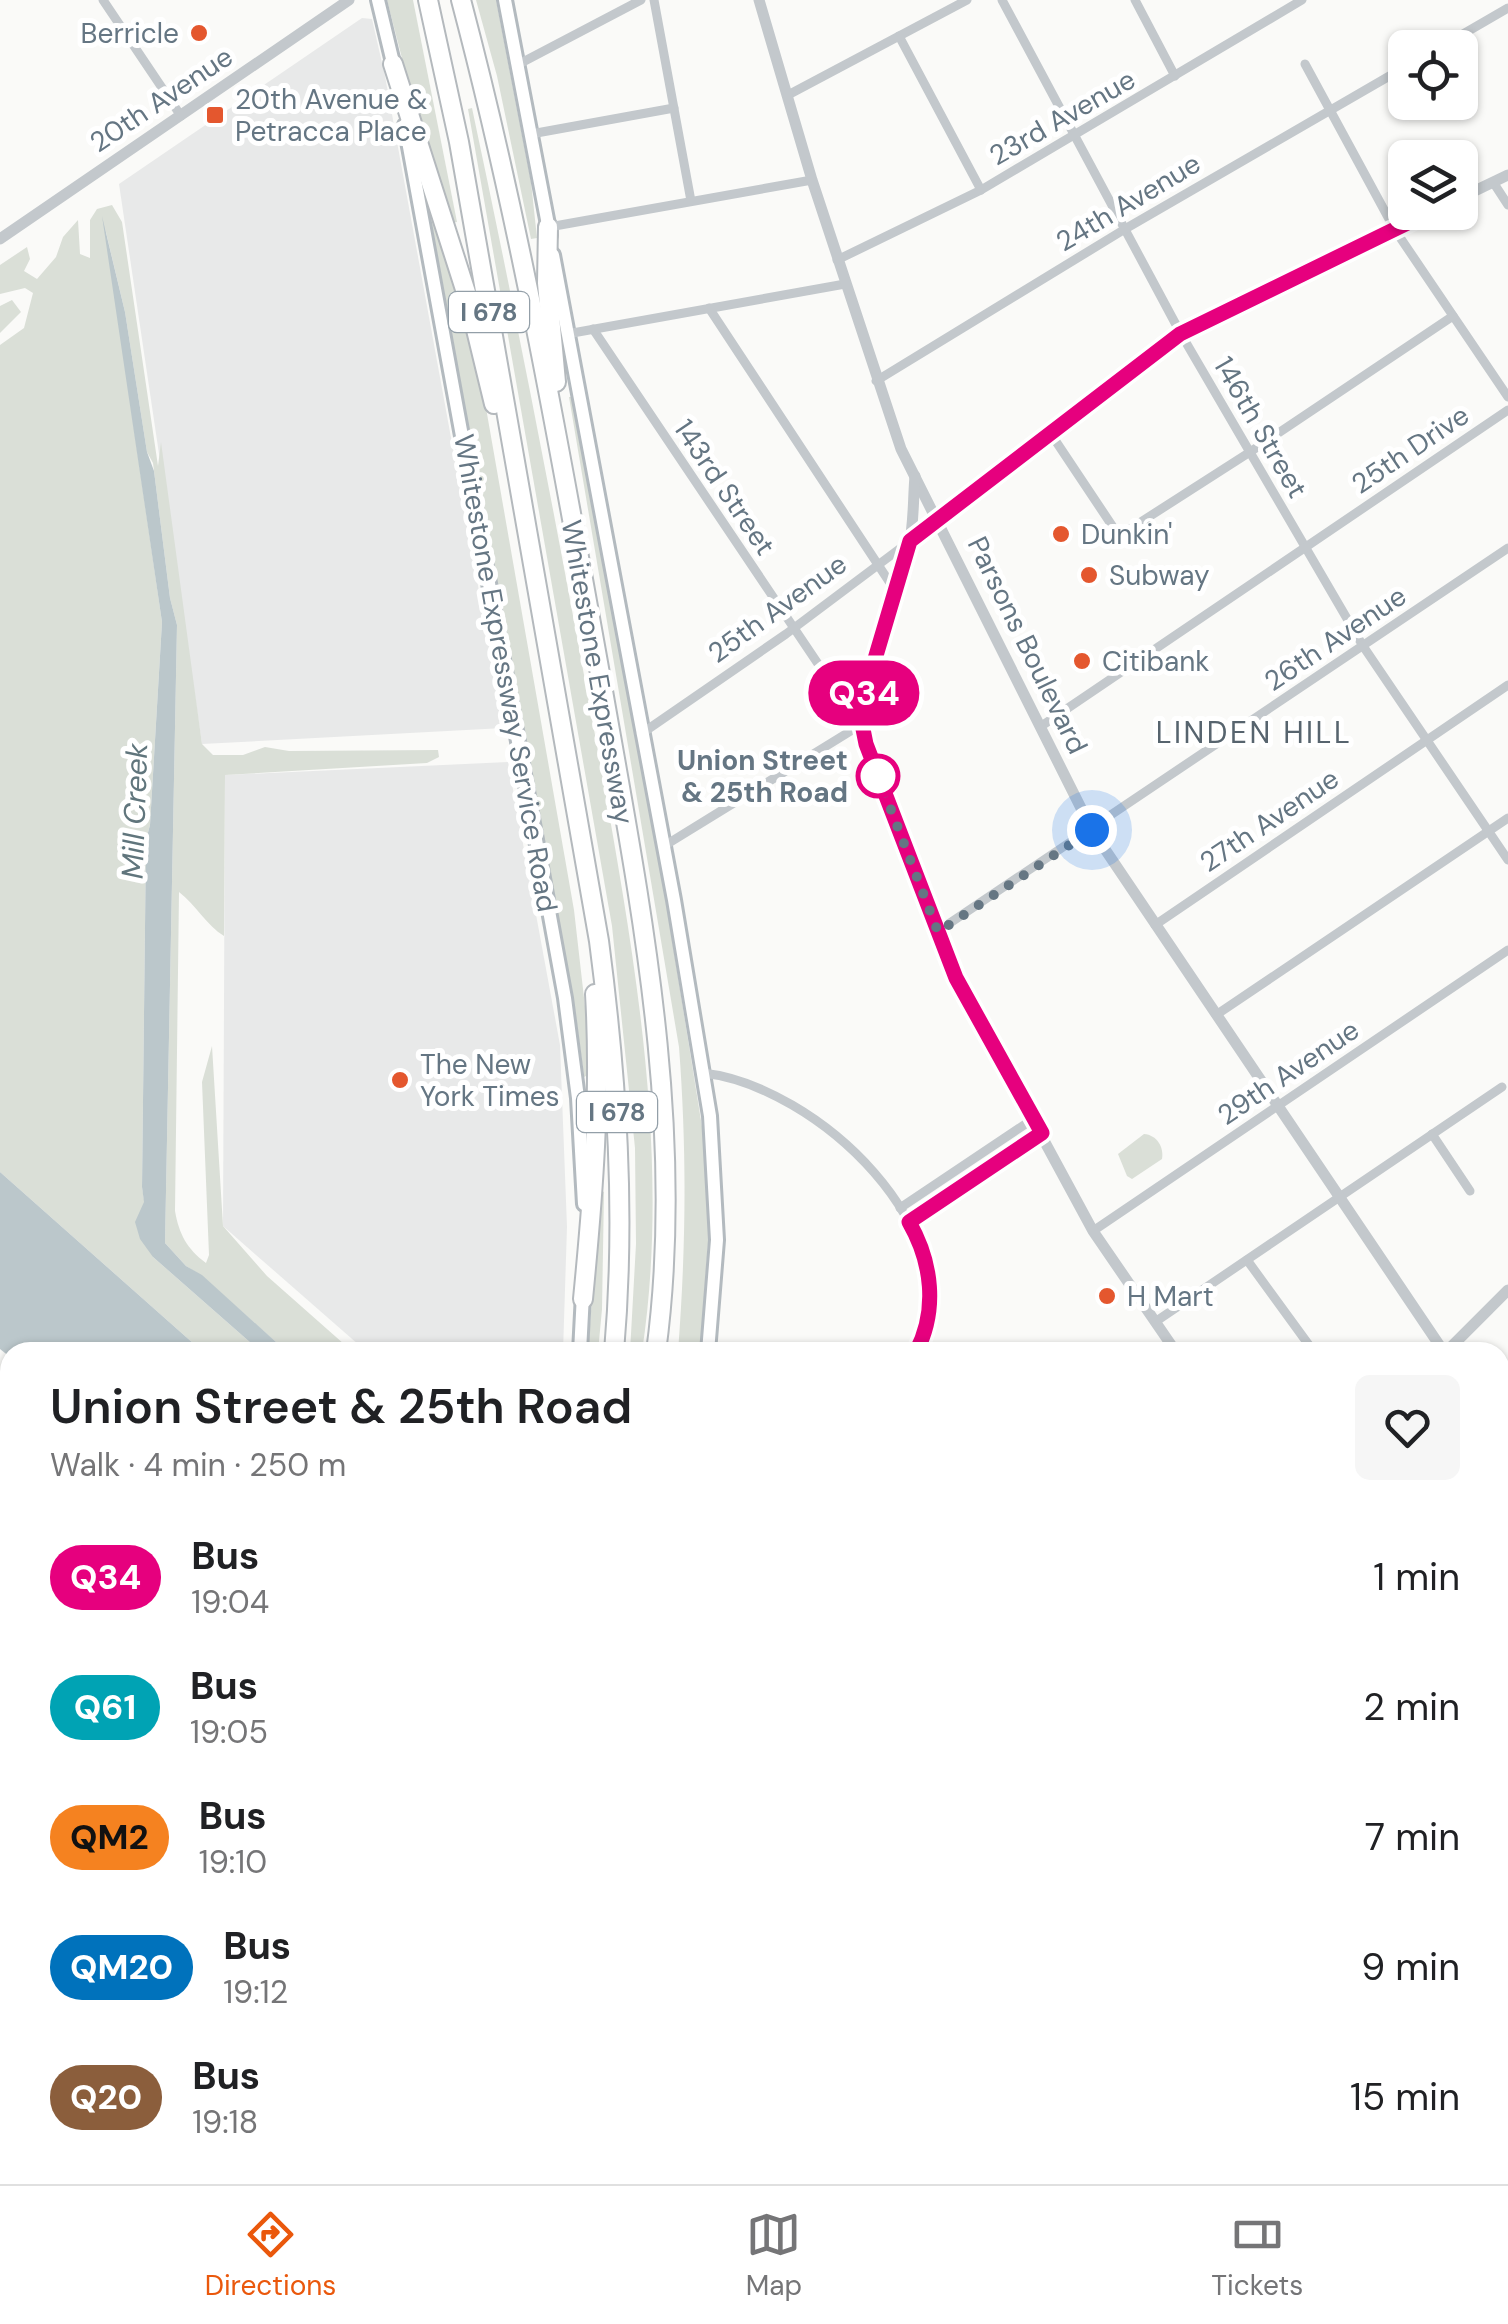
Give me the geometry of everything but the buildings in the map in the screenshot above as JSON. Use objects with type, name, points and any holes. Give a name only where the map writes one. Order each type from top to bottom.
[{"type":"highway","name":"Whitestone Expressway","points":[[428,0],[456,126],[588,874],[610,1024],[618,1125],[620,1242],[615,1342]]},
{"type":"highway","name":"Whitestone Expressway","points":[[461,0],[497,151],[589,615],[648,965],[664,1116],[666,1234],[657,1342]]},
{"type":"highway","points":[[393,64],[470,305],[544,624]]},
{"type":"highway","points":[[548,227],[552,356],[589,615]]},
{"type":"highway","points":[[583,1299],[593,1196],[598,1067],[588,874]]},
{"type":"highway","points":[[666,1234],[667,1342]]},
{"type":"main road","name":"Whitestone Expressway Service Road","points":[[378,0],[565,998],[581,1131],[581,1342]]},
{"type":"main road","points":[[506,0],[703,1074],[716,1194],[716,1284],[709,1342]]},
{"type":"street","points":[[103,0],[182,116]]},
{"type":"street","name":"20th Avenue","points":[[0,238],[349,0]]},
{"type":"street","points":[[518,64],[641,0]]},
{"type":"street","points":[[654,0],[692,201]]},
{"type":"street","name":"Parsons Boulevard","points":[[759,0],[837,260],[901,449],[1092,830],[1438,1342]]},
{"type":"street","points":[[788,95],[967,0]]},
{"type":"street","name":"146th Street","points":[[1002,0],[1180,334],[1363,646],[1508,860]]},
{"type":"street","points":[[1135,0],[1175,76]]},
{"type":"street","name":"23rd Avenue","points":[[837,260],[982,190],[1175,76],[1277,8],[1302,0]]},
{"type":"street","points":[[1470,30],[1508,8]]},
{"type":"street","points":[[899,36],[982,190]]},
{"type":"street","points":[[1304,64],[1388,217]]},
{"type":"street","name":"24th Avenue","points":[[876,381],[1125,229],[1388,77]]},
{"type":"street","points":[[531,134],[674,108]]},
{"type":"street","points":[[1478,189],[1508,175]]},
{"type":"street","points":[[548,227],[812,180]]},
{"type":"street","points":[[1492,182],[1508,205]]},
{"type":"street","points":[[1395,230],[1508,397]]},
{"type":"street","name":"25th Avenue","points":[[641,734],[879,565],[1180,334],[1395,230]]},
{"type":"street","points":[[567,334],[845,284]]},
{"type":"street","points":[[709,308],[896,592]]},
{"type":"street","points":[[1051,434],[1118,536],[1452,316]]},
{"type":"street","name":"143rd Street","points":[[593,329],[841,698],[862,718]]},
{"type":"street","name":"25th Drive","points":[[1040,727],[1508,410]]},
{"type":"street","points":[[915,476],[910,541],[868,678],[862,718],[866,744],[956,978],[1093,1230],[1169,1342]]},
{"type":"street","name":"26th Avenue","points":[[938,932],[1508,548]]},
{"type":"street","name":"27th Avenue","points":[[1155,924],[1508,685]]},
{"type":"street","points":[[664,846],[862,718]]},
{"type":"street","points":[[1216,1015],[1508,818]]},
{"type":"street","name":"29th Avenue","points":[[1093,1230],[1508,950]]},
{"type":"street","points":[[703,1074],[757,1089],[811,1119],[868,1168],[900,1208],[924,1254],[930,1287],[928,1320],[920,1342]]},
{"type":"street","points":[[1155,1322],[1502,1087]]},
{"type":"street","points":[[900,1208],[1034,1120]]},
{"type":"street","points":[[909,1222],[1042,1133]]},
{"type":"street","points":[[1432,1134],[1470,1191]]},
{"type":"street","points":[[1247,1260],[1307,1342]]},
{"type":"street","points":[[1455,1342],[1508,1290]]},
{"type":"shaded area","points":[[387,0],[413,0],[457,222],[451,223],[414,105]]},
{"type":"shaded area","points":[[476,0],[496,0],[531,182],[537,238],[531,239],[497,76]]},
{"type":"shaded area","points":[[362,18],[372,19],[385,76],[504,728],[202,744],[119,184]]},
{"type":"shaded area","points":[[472,108],[571,603],[637,986],[651,1133],[653,1206],[643,1342],[631,1342],[636,1244],[635,1148],[612,926],[468,109]]},
{"type":"shaded area","points":[[112,205],[122,222],[158,466],[161,442],[202,744],[213,755],[243,755],[265,747],[289,751],[438,750],[439,757],[427,763],[225,775],[224,936],[179,892],[175,1211],[179,1227],[189,1246],[206,1263],[209,1255],[202,1082],[212,1046],[223,1226],[267,1276],[342,1342],[276,1342],[186,1266],[165,1243],[177,625],[153,463],[147,452],[125,312],[105,228],[162,622],[146,840],[142,1187],[153,1257],[250,1342],[192,1342],[0,1172],[0,345],[24,328],[33,293],[25,288],[0,294],[0,265],[27,247],[30,259],[24,271],[37,279],[56,257],[63,237],[78,220],[80,254],[90,258],[90,220],[97,209]]},
{"type":"shaded area","points":[[102,216],[125,312],[177,625],[165,1243],[186,1266],[202,1275],[276,1342],[250,1342],[153,1257],[140,1239],[135,1222],[144,1202],[146,840],[162,622]]},
{"type":"shaded area","points":[[436,219],[486,408],[574,910],[591,1059],[588,1075],[584,1077],[431,220]]},
{"type":"shaded area","points":[[12,300],[21,312],[0,333],[0,306]]},
{"type":"shaded area","points":[[569,397],[658,852],[707,1158],[709,1231],[701,1342],[679,1342],[684,1200],[679,1047]]},
{"type":"shaded area","points":[[508,762],[560,1045],[567,1227],[563,1342],[356,1342],[223,1226],[225,775]]},
{"type":"shaded area","points":[[1144,1134],[1159,1142],[1162,1159],[1132,1179],[1118,1154]]},
{"type":"shaded area","points":[[0,1172],[192,1342],[0,1342]]},
{"type":"shaded area","points":[[600,1190],[604,1192],[602,1309],[599,1342],[589,1342]]},
{"type":"bus line","name":"Q34","points":[[921,1342],[928,1320],[929,1274],[909,1222],[1042,1133],[956,978],[866,744],[862,724],[864,696],[910,541],[1180,334],[1393,230]]},
{"type":"place","name":"Berricle","points":[[199,33]]},
{"type":"place","name":"20th Avenue & Petracca Place","points":[[215,115]]},
{"type":"place","name":"Dunkin'","points":[[1061,534]]},
{"type":"place","name":"Subway","points":[[1089,575]]},
{"type":"place","name":"Citibank","points":[[1082,661]]},
{"type":"place","name":"Union Street & 25th Road","points":[[878,776]]},
{"type":"place","name":"The New York Times","points":[[400,1080]]},
{"type":"place","name":"H Mart","points":[[1107,1296]]},
{"type":"district","name":"LINDEN HILL","points":[[1254,733]]},
{"type":"route","points":[[878,776],[938,932],[1092,830]]},
{"type":"water label","name":"Mill Creek","points":[[135,811]]}]
